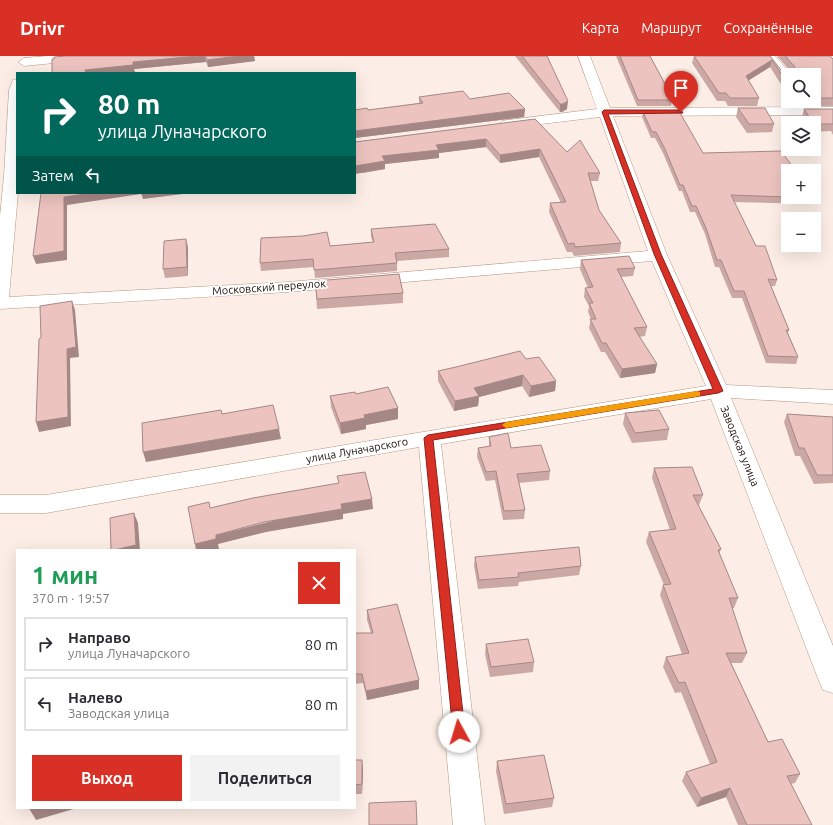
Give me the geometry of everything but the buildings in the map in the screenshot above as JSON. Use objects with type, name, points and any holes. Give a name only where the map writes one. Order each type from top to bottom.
[{"type":"street","points":[[23,64],[84,56]]},
{"type":"street","name":"Заводская улица","points":[[584,56],[658,254],[718,391],[833,681]]},
{"type":"street","points":[[768,56],[781,70]]},
{"type":"street","points":[[0,297],[10,182],[16,86]]},
{"type":"street","points":[[495,126],[604,112],[781,107]]},
{"type":"street","points":[[821,108],[833,111]]},
{"type":"street","name":"Московский переулок","points":[[0,303],[288,287],[658,254]]},
{"type":"street","name":"улица Луначарского","points":[[0,504],[46,504],[428,438],[718,391],[833,397]]},
{"type":"street","points":[[428,438],[469,825]]},
{"type":"slow traffic","points":[[506,425],[697,394]]},
{"type":"route","points":[[459,732],[428,438],[718,391],[658,254],[604,112],[681,112]]}]
